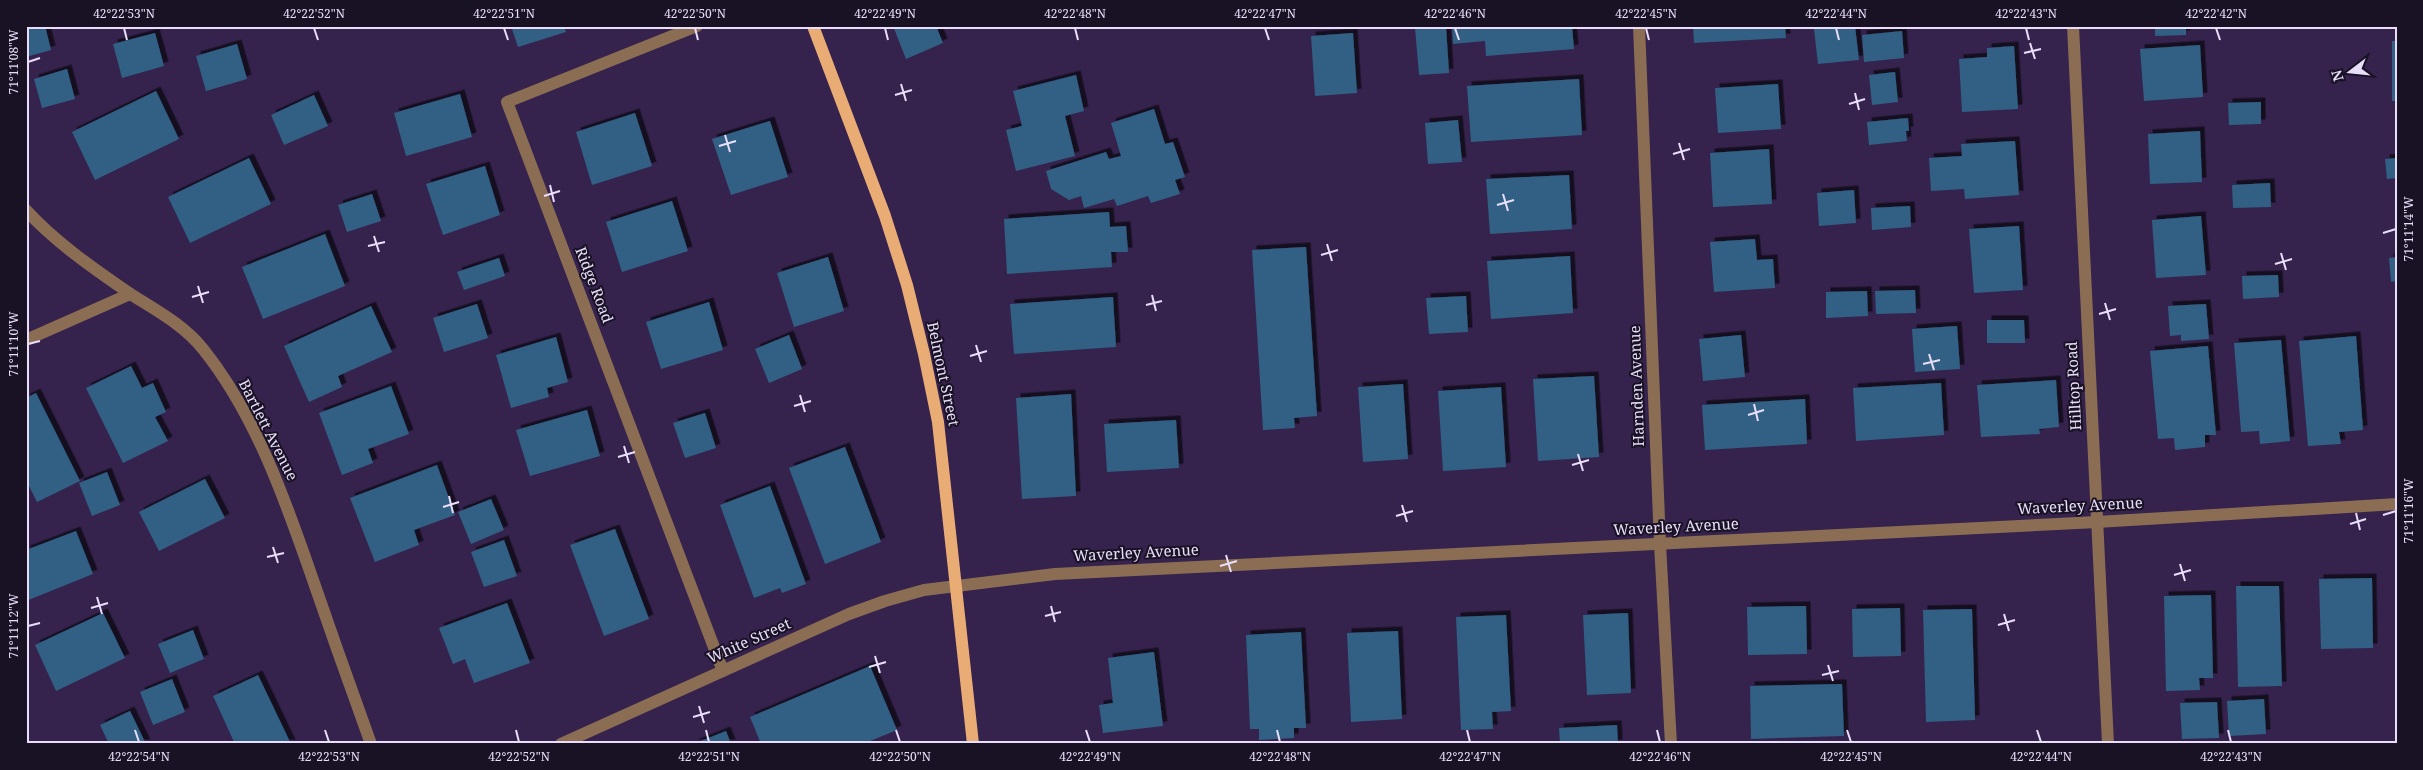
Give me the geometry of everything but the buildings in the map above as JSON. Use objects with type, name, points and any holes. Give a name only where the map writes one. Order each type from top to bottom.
[{"type":"main road","name":"Belmont Street","points":[[813,26],[862,151],[907,285],[938,422],[973,744]]},
{"type":"street","name":"Ridge Road","points":[[697,26],[507,102],[723,671]]},
{"type":"street","name":"Harnden Avenue","points":[[1639,26],[1660,544],[1672,744]]},
{"type":"street","name":"Hilltop Road","points":[[2072,26],[2108,744]]},
{"type":"street","name":"Bartlett Avenue","points":[[26,210],[85,262],[130,294],[166,315],[203,348],[232,391],[261,446],[288,507],[371,744]]},
{"type":"street","points":[[26,340],[130,294]]},
{"type":"street","name":"Waverley Avenue","points":[[957,585],[1055,574],[2097,522],[2397,504]]},
{"type":"street","name":"White Street","points":[[561,744],[850,614],[885,601],[924,590],[957,585]]}]
